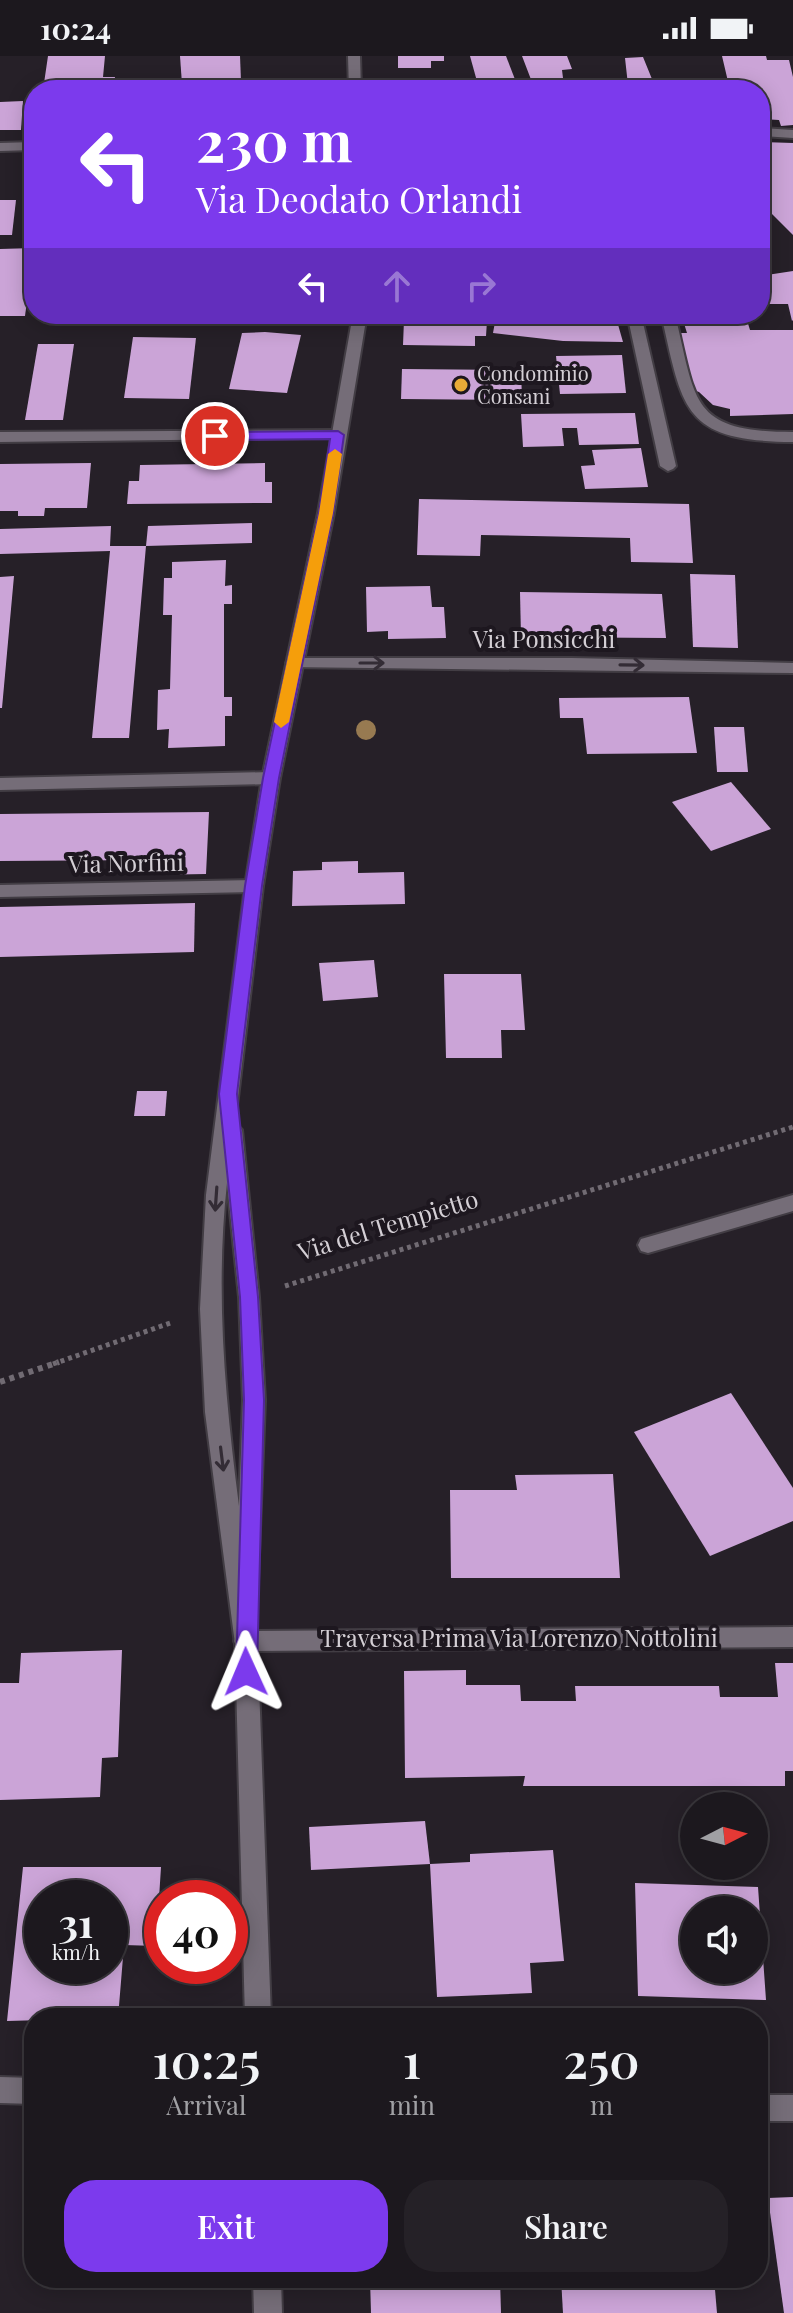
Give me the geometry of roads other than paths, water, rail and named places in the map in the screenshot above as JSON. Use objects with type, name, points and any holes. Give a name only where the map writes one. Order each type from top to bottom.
[{"type":"street","points":[[354,56],[355,80]]},
{"type":"street","points":[[770,133],[793,134]]},
{"type":"street","points":[[0,147],[24,146]]},
{"type":"street","points":[[245,1641],[216,1412],[210,1309],[216,1195],[254,886],[271,778],[326,513],[358,324]]},
{"type":"street","points":[[636,324],[668,466]]},
{"type":"street","points":[[671,324],[692,404],[704,418],[723,429],[750,436],[793,437]]},
{"type":"street","points":[[0,437],[338,435]]},
{"type":"street","name":"Via Ponsicchi","points":[[294,663],[572,663],[793,668]]},
{"type":"street","points":[[0,784],[271,778]]},
{"type":"street","name":"Via Norfini","points":[[0,891],[254,886]]},
{"type":"street","points":[[228,1094],[249,1297],[254,1400],[245,1641],[258,2008]]},
{"type":"street","points":[[648,1245],[793,1203]]},
{"type":"street","name":"Traversa Prima Via Lorenzo Nottolini","points":[[245,1641],[793,1637]]},
{"type":"street","points":[[0,2090],[24,2091]]},
{"type":"street","points":[[768,2108],[793,2108]]},
{"type":"street","points":[[267,2288],[268,2313]]},
{"type":"place","name":"Condominio Consani","points":[[461,385]]}]
